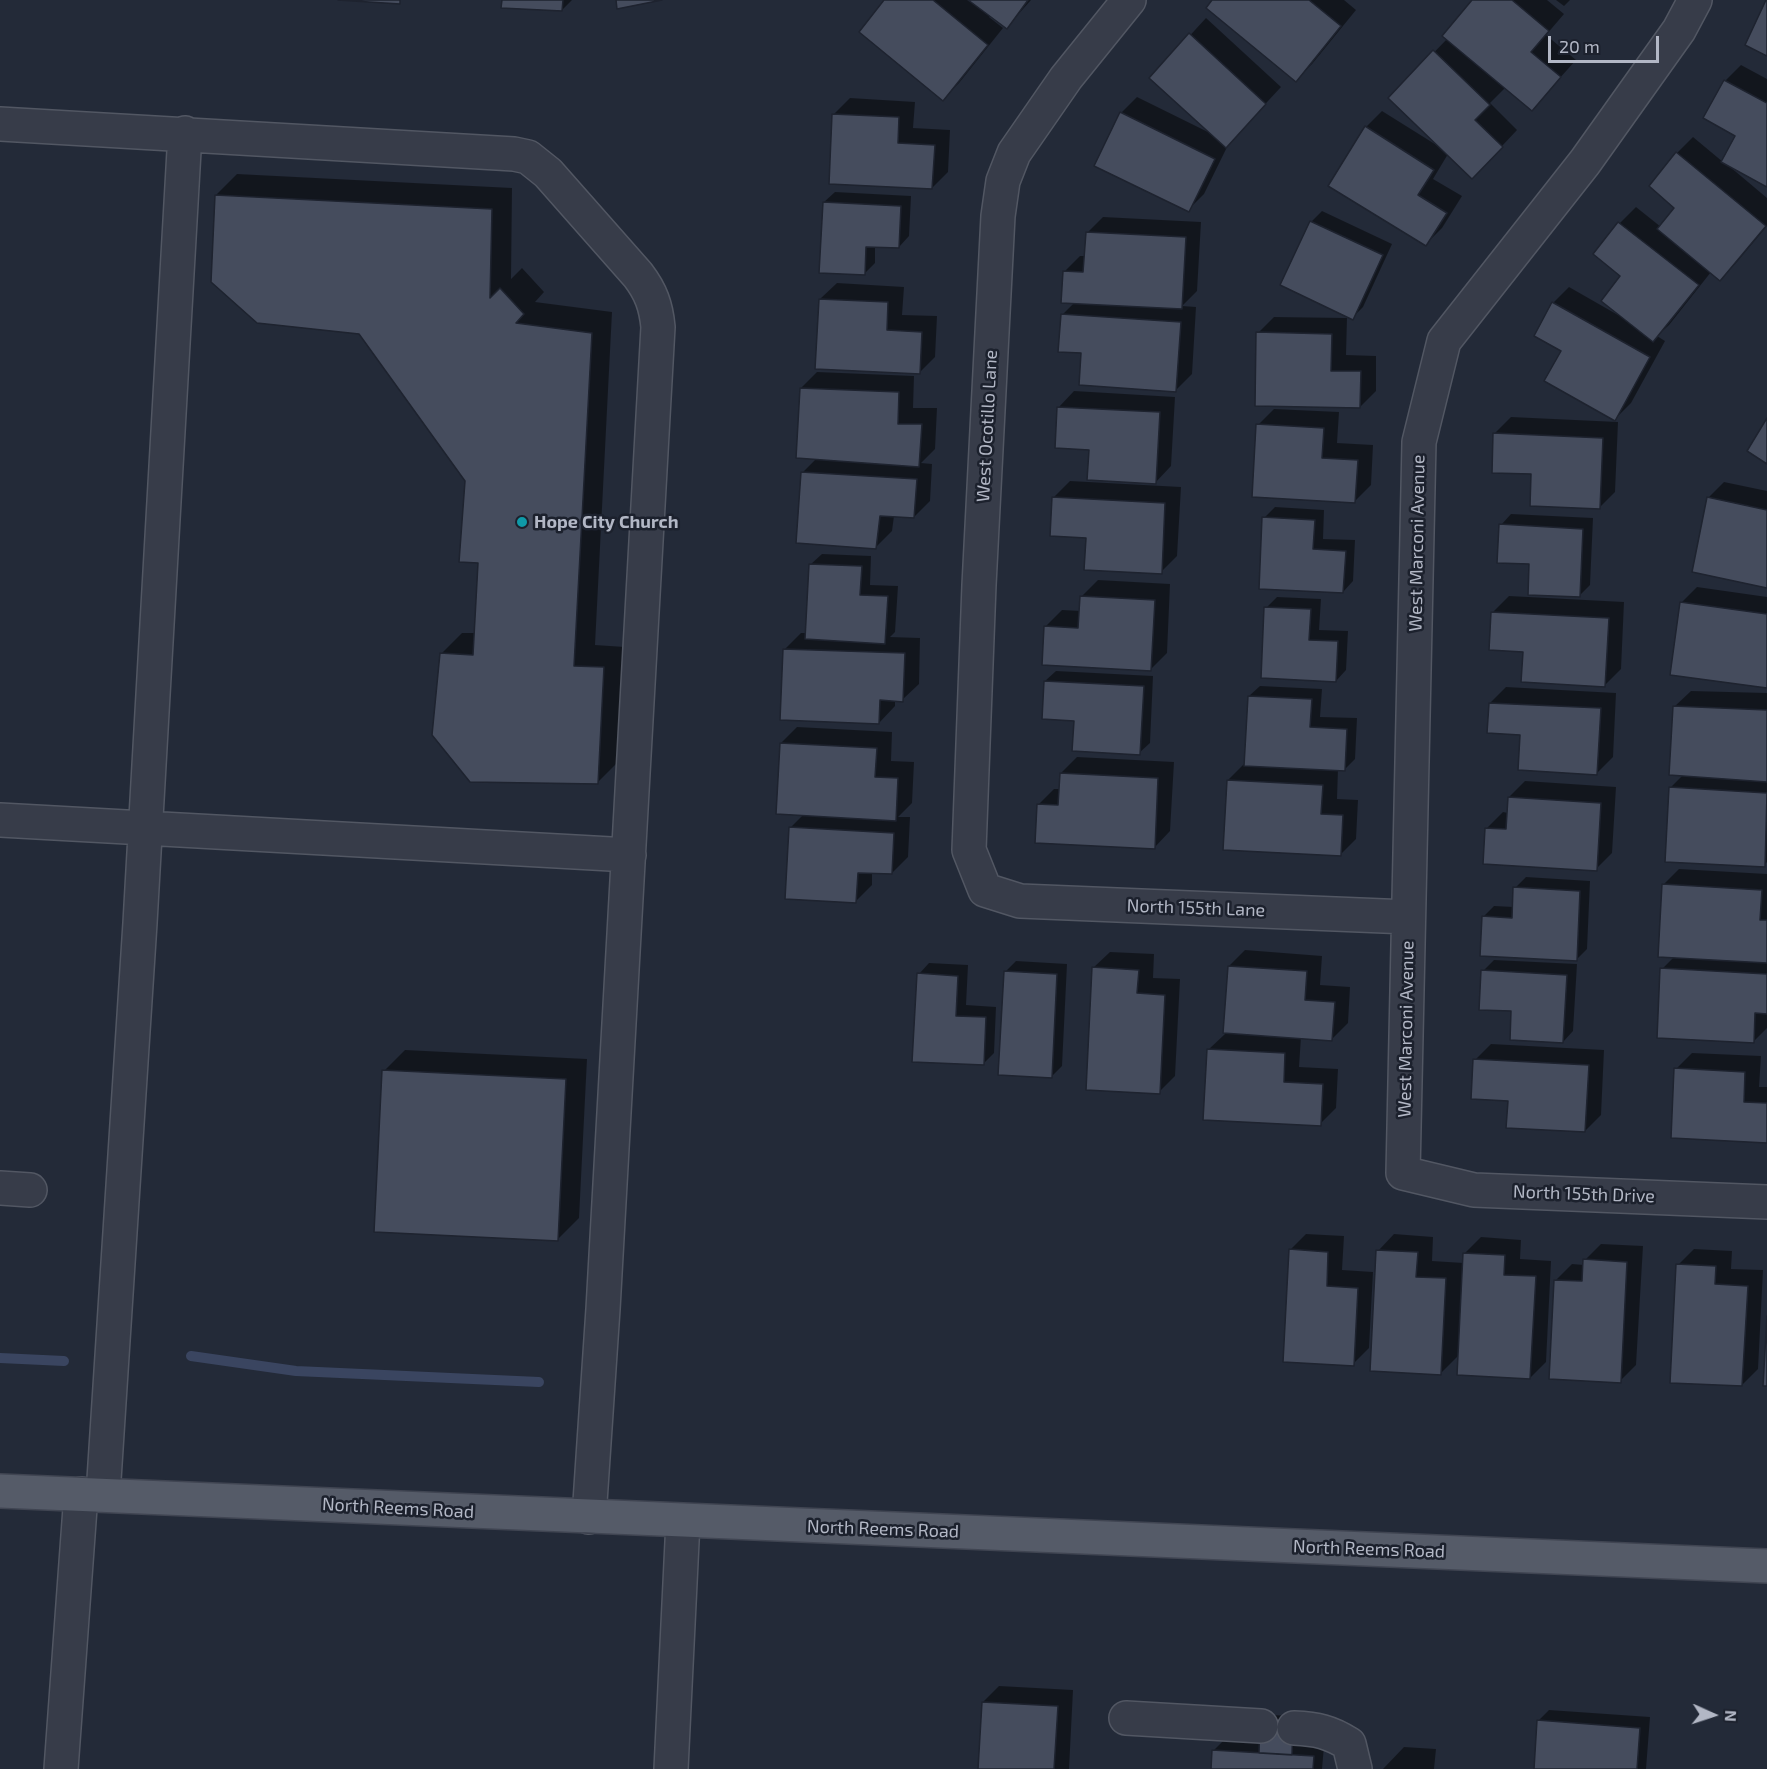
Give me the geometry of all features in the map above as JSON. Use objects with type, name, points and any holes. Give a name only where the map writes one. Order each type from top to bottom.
[{"type":"main road","name":"North Reems Road","points":[[0,1491],[1767,1566]]},
{"type":"street","name":"West Ocotillo Lane","points":[[985,890],[969,850],[979,585],[998,216],[1014,153],[1066,78],[1129,0]]},
{"type":"street","name":"West Marconi Avenue","points":[[1403,1173],[1419,442],[1444,341],[1585,162],[1679,30],[1695,0]]},
{"type":"street","points":[[0,124],[514,154],[528,158],[548,173],[649,290],[656,307],[658,327],[589,1517]]},
{"type":"street","points":[[61,1769],[92,1494],[145,828],[185,133]]},
{"type":"street","points":[[0,820],[629,855]]},
{"type":"street","name":"North 155th Lane","points":[[985,890],[1020,901],[1408,917]]},
{"type":"street","name":"North 155th Drive","points":[[1403,1173],[1474,1190],[1767,1202]]},
{"type":"street","points":[[671,1769],[683,1521]]},
{"type":"street","points":[[1126,1718],[1261,1726]]},
{"type":"street","points":[[1294,1728],[1318,1729],[1349,1744],[1355,1769]]},
{"type":"building","points":[[338,0],[400,0],[400,4]]},
{"type":"building","points":[[502,0],[563,0],[562,11],[501,8]]},
{"type":"building","points":[[616,0],[662,0],[617,9]]},
{"type":"building","points":[[884,0],[933,0],[988,45],[943,101],[859,32]]},
{"type":"building","points":[[968,0],[1028,0],[1007,29]]},
{"type":"building","points":[[1212,0],[1309,0],[1341,26],[1296,82],[1206,8]]},
{"type":"building","points":[[1472,0],[1512,0],[1549,31],[1531,52],[1561,77],[1532,111],[1442,36]]},
{"type":"building","points":[[1767,0],[1767,56],[1745,45]]},
{"type":"building","points":[[1189,33],[1266,104],[1226,148],[1149,78]]},
{"type":"building","points":[[1433,50],[1490,105],[1475,120],[1503,147],[1472,179],[1388,98]]},
{"type":"building","points":[[1724,80],[1767,103],[1767,187],[1721,162],[1735,136],[1703,118]]},
{"type":"building","points":[[1120,112],[1215,159],[1189,212],[1094,166]]},
{"type":"building","points":[[832,114],[899,117],[898,143],[935,145],[932,189],[829,184]]},
{"type":"building","points":[[1365,126],[1434,170],[1418,195],[1447,213],[1426,246],[1328,186]]},
{"type":"building","points":[[1676,152],[1766,226],[1720,281],[1657,229],[1674,208],[1649,186]]},
{"type":"building","name":"Hope City Church","points":[[215,195],[492,209],[490,298],[500,288],[524,314],[516,323],[592,333],[574,666],[604,667],[598,784],[470,782],[432,735],[440,653],[473,655],[478,563],[459,562],[465,481],[359,334],[257,323],[211,282]]},
{"type":"building","points":[[823,202],[901,206],[899,248],[866,247],[865,275],[819,273]]},
{"type":"building","points":[[1310,221],[1383,255],[1353,320],[1280,285]]},
{"type":"building","points":[[1618,222],[1699,285],[1653,342],[1601,301],[1620,276],[1593,254]]},
{"type":"building","points":[[1086,232],[1186,237],[1182,309],[1061,303],[1063,271],[1083,272]]},
{"type":"building","points":[[819,299],[888,302],[887,330],[922,332],[920,374],[815,369]]},
{"type":"building","points":[[1552,302],[1650,357],[1615,421],[1544,381],[1561,351],[1534,336]]},
{"type":"building","points":[[1061,314],[1181,322],[1176,392],[1079,385],[1081,353],[1058,352]]},
{"type":"building","points":[[1256,332],[1332,334],[1331,371],[1361,371],[1360,408],[1255,406]]},
{"type":"building","points":[[800,388],[899,392],[898,424],[922,424],[919,467],[796,458]]},
{"type":"building","points":[[1057,407],[1160,412],[1156,484],[1087,480],[1089,450],[1055,448]]},
{"type":"building","points":[[1767,418],[1767,464],[1747,451]]},
{"type":"building","points":[[1256,424],[1324,428],[1322,458],[1358,460],[1355,503],[1252,497]]},
{"type":"building","points":[[1493,433],[1603,438],[1600,509],[1530,506],[1531,474],[1492,473]]},
{"type":"building","points":[[801,472],[917,479],[914,518],[880,516],[876,549],[796,543]]},
{"type":"building","points":[[1052,497],[1165,503],[1162,574],[1084,570],[1086,538],[1050,536]]},
{"type":"building","points":[[1707,497],[1767,510],[1767,588],[1692,572]]},
{"type":"building","points":[[1262,517],[1315,520],[1313,549],[1346,551],[1343,593],[1259,589]]},
{"type":"building","points":[[1499,524],[1583,529],[1580,597],[1528,595],[1529,564],[1497,563]]},
{"type":"building","points":[[809,564],[862,566],[860,595],[888,596],[885,644],[805,639]]},
{"type":"building","points":[[1080,596],[1155,600],[1151,671],[1042,665],[1044,626],[1078,628]]},
{"type":"building","points":[[1680,602],[1767,614],[1767,688],[1670,675]]},
{"type":"building","points":[[1264,607],[1311,609],[1309,640],[1338,641],[1336,682],[1261,678]]},
{"type":"building","points":[[1491,612],[1609,618],[1605,687],[1521,682],[1523,652],[1489,650]]},
{"type":"building","points":[[783,649],[905,653],[903,702],[880,700],[879,724],[780,720]]},
{"type":"building","points":[[1044,681],[1144,686],[1140,755],[1072,751],[1074,721],[1042,719]]},
{"type":"building","points":[[1248,696],[1312,699],[1310,727],[1347,729],[1345,771],[1244,766]]},
{"type":"building","points":[[1489,703],[1601,708],[1597,775],[1518,770],[1520,735],[1487,733]]},
{"type":"building","points":[[1673,706],[1767,710],[1767,782],[1669,775]]},
{"type":"building","points":[[780,743],[877,748],[875,777],[898,778],[896,821],[776,814]]},
{"type":"building","points":[[1060,773],[1158,778],[1155,849],[1035,843],[1037,804],[1058,805]]},
{"type":"building","points":[[1227,780],[1323,785],[1321,814],[1343,815],[1341,856],[1223,850]]},
{"type":"building","points":[[1669,787],[1767,793],[1765,867],[1665,862]]},
{"type":"building","points":[[1508,797],[1601,803],[1597,871],[1483,864],[1485,828],[1506,829]]},
{"type":"building","points":[[789,827],[894,833],[892,874],[858,873],[856,903],[785,899]]},
{"type":"building","points":[[1662,884],[1762,890],[1760,920],[1767,920],[1767,963],[1658,957]]},
{"type":"building","points":[[1513,887],[1580,891],[1577,961],[1480,956],[1482,916],[1512,918]]},
{"type":"building","points":[[1228,966],[1307,971],[1305,1000],[1335,1002],[1332,1041],[1223,1033]]},
{"type":"building","points":[[1092,967],[1139,970],[1137,993],[1165,995],[1160,1094],[1086,1090]]},
{"type":"building","points":[[1660,968],[1767,974],[1767,1014],[1755,1013],[1754,1043],[1657,1038]]},
{"type":"building","points":[[1481,970],[1567,975],[1563,1043],[1510,1040],[1511,1011],[1479,1010]]},
{"type":"building","points":[[1004,971],[1057,974],[1052,1078],[998,1075]]},
{"type":"building","points":[[917,973],[958,976],[956,1016],[986,1017],[984,1065],[912,1062]]},
{"type":"building","points":[[1207,1049],[1285,1053],[1284,1082],[1323,1084],[1321,1126],[1203,1120]]},
{"type":"building","points":[[1473,1059],[1589,1065],[1585,1132],[1506,1128],[1508,1101],[1471,1099]]},
{"type":"building","points":[[1674,1068],[1745,1072],[1744,1102],[1767,1103],[1767,1143],[1671,1138]]},
{"type":"building","points":[[382,1070],[566,1079],[558,1241],[374,1232]]},
{"type":"building","points":[[1289,1249],[1328,1252],[1327,1286],[1358,1288],[1354,1366],[1283,1362]]},
{"type":"building","points":[[1376,1250],[1418,1252],[1416,1277],[1446,1278],[1441,1375],[1370,1371]]},
{"type":"building","points":[[1463,1253],[1505,1255],[1504,1275],[1536,1276],[1530,1379],[1457,1375]]},
{"type":"building","points":[[1583,1259],[1627,1262],[1621,1383],[1549,1379],[1554,1280],[1582,1281]]},
{"type":"building","points":[[1676,1264],[1716,1266],[1715,1284],[1748,1286],[1742,1386],[1670,1383]]},
{"type":"building","points":[[1767,1316],[1767,1386],[1763,1386]]},
{"type":"building","points":[[982,1702],[1058,1706],[1054,1769],[978,1769]]},
{"type":"building","points":[[1260,1719],[1293,1720],[1292,1755],[1259,1753]]},
{"type":"building","points":[[1537,1720],[1640,1728],[1637,1769],[1534,1769]]},
{"type":"building","points":[[1212,1750],[1314,1756],[1313,1769],[1211,1769]]},
{"type":"waterway","points":[[191,1356],[296,1371],[539,1382]]},
{"type":"waterway","points":[[0,1358],[64,1361]]},
{"type":"place","name":"Hope City Church","points":[[522,522]]}]
